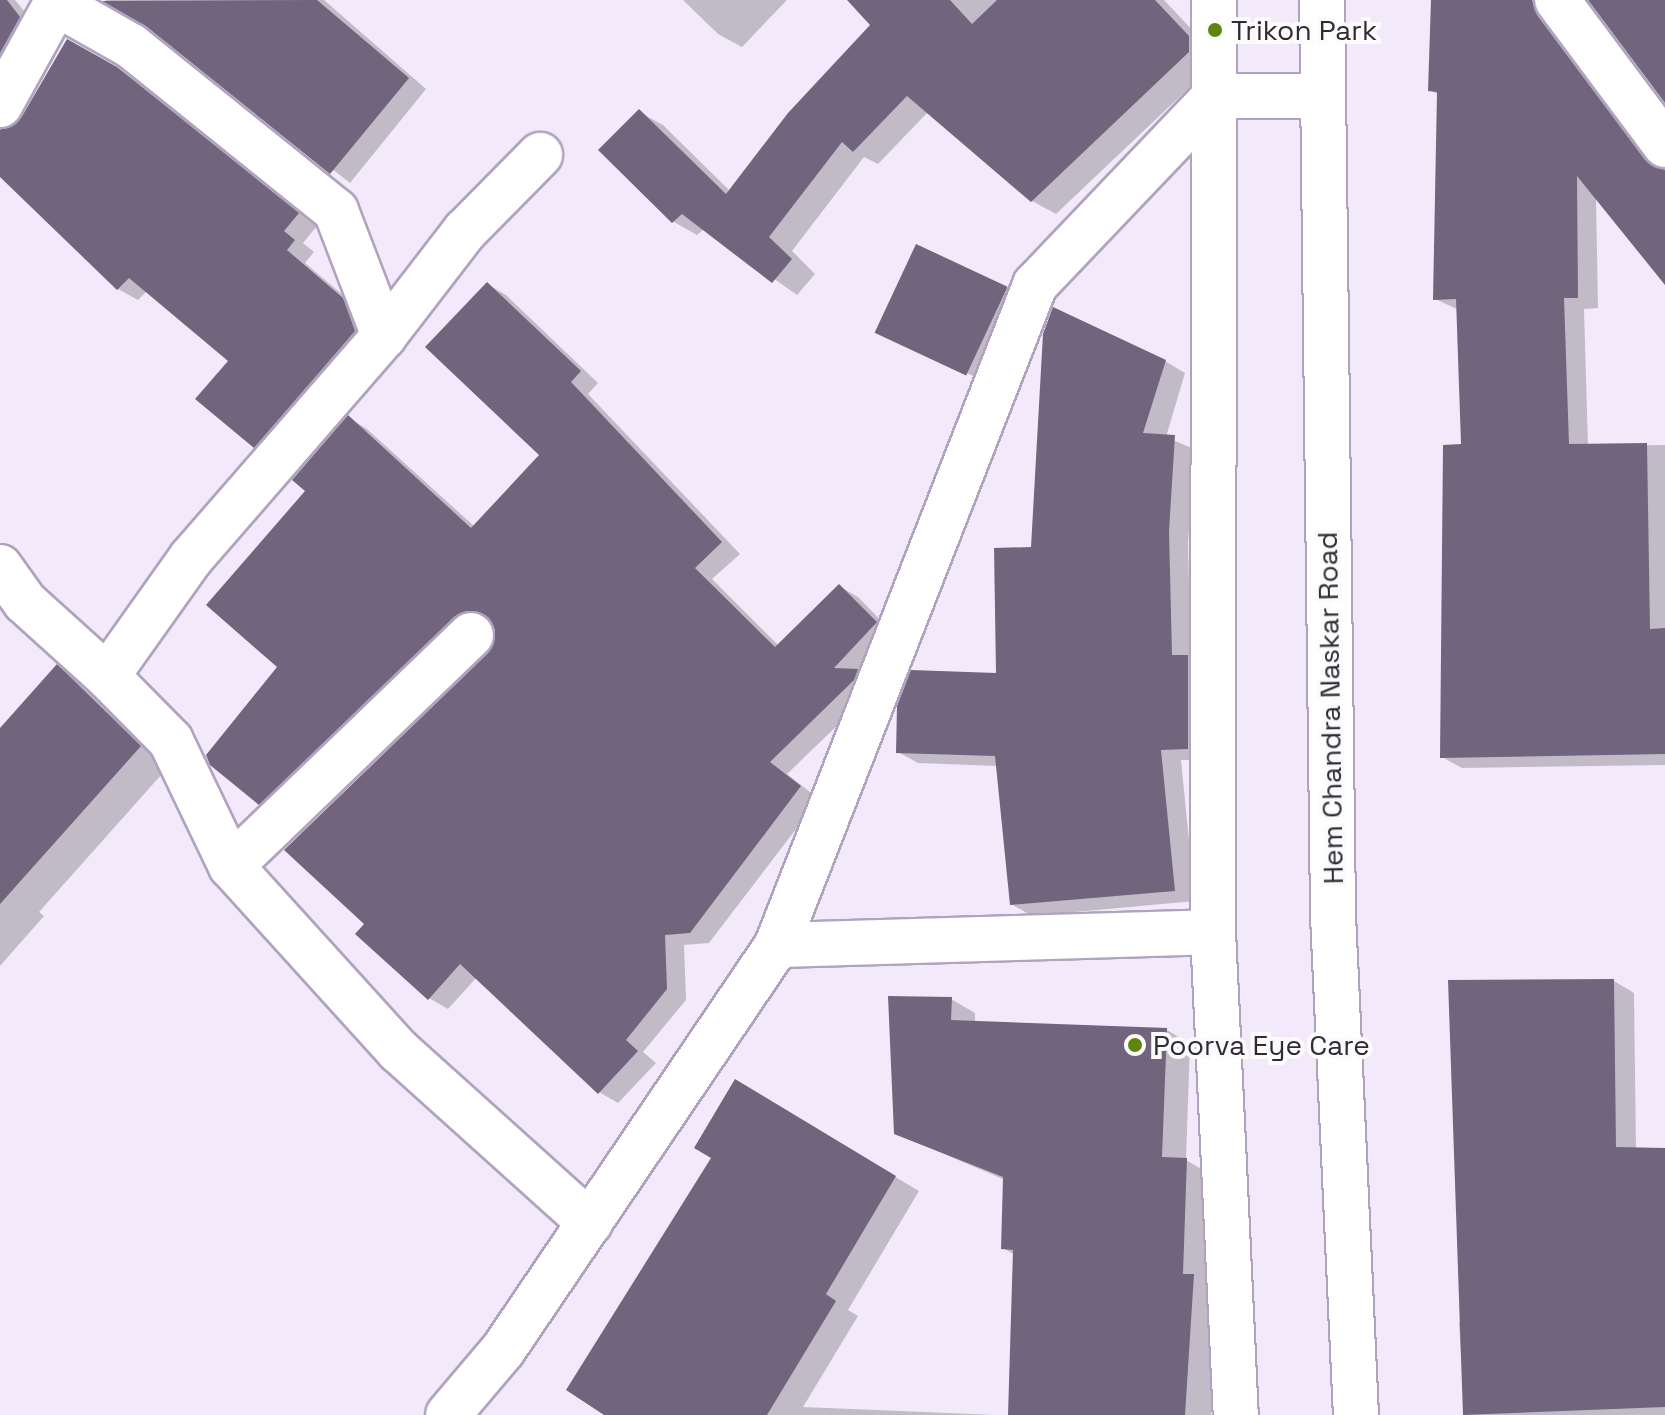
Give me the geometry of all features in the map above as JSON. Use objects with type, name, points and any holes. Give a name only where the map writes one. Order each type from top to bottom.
[{"type":"street","points":[[1214,0],[1213,932],[1236,1415]]},
{"type":"street","name":"Hem Chandra Naskar Road","points":[[1322,0],[1333,915],[1356,1415]]},
{"type":"street","points":[[1557,0],[1665,145]]},
{"type":"street","points":[[0,105],[57,2],[131,46],[336,211],[384,336]]},
{"type":"street","points":[[448,1415],[503,1350],[777,945],[1035,285],[1215,96],[1322,96]]},
{"type":"street","points":[[107,676],[191,558],[384,336],[465,231],[540,155]]},
{"type":"street","points":[[0,567],[12,615],[107,676],[171,741],[231,866],[399,1051],[590,1223]]},
{"type":"street","points":[[231,866],[471,635]]},
{"type":"street","points":[[777,945],[1213,932]]},
{"type":"building","points":[[0,0],[7,0],[20,17],[0,53]]},
{"type":"building","points":[[317,0],[409,78],[330,174],[147,27],[102,1]]},
{"type":"building","points":[[847,0],[950,0],[972,24],[997,0],[1155,0],[1189,36],[1189,52],[1031,202],[907,96],[853,152],[842,142],[769,237],[792,259],[772,283],[682,214],[672,223],[598,150],[639,109],[726,194],[788,113],[870,25]]},
{"type":"building","points":[[1431,0],[1532,0],[1537,15],[1645,160],[1665,170],[1665,285],[1577,176],[1578,298],[1564,298],[1569,444],[1647,443],[1650,629],[1665,628],[1665,754],[1440,758],[1443,445],[1461,444],[1456,299],[1433,300],[1437,92],[1428,91]]},
{"type":"building","points":[[1588,0],[1665,0],[1665,103]]},
{"type":"building","points":[[67,39],[117,67],[299,213],[284,231],[295,240],[287,250],[343,298],[355,331],[254,448],[195,399],[228,361],[129,278],[117,290],[0,177],[0,130],[21,118]]},
{"type":"building","points":[[916,244],[1008,287],[966,376],[875,333]]},
{"type":"building","points":[[487,282],[581,371],[571,382],[722,542],[695,568],[775,647],[839,584],[877,622],[834,668],[858,669],[854,680],[770,762],[801,786],[690,933],[665,935],[667,989],[626,1040],[638,1051],[598,1094],[460,964],[428,1000],[355,934],[364,924],[284,850],[488,653],[495,630],[488,617],[466,611],[454,617],[259,805],[210,765],[206,755],[277,667],[206,605],[305,491],[292,480],[348,415],[471,528],[539,455],[425,347]]},
{"type":"building","points":[[1053,307],[1166,360],[1143,433],[1175,435],[1169,531],[1172,655],[1188,655],[1188,749],[1161,750],[1175,891],[1010,905],[995,756],[896,753],[897,706],[911,670],[996,673],[994,548],[1031,547],[1043,334]]},
{"type":"building","points":[[57,664],[141,746],[0,904],[0,728]]},
{"type":"building","points":[[1614,979],[1616,1147],[1665,1148],[1665,1407],[1463,1415],[1448,980]]},
{"type":"building","points":[[888,996],[952,997],[951,1020],[1167,1028],[1162,1157],[1187,1158],[1183,1274],[1194,1274],[1185,1415],[1008,1415],[1013,1250],[1001,1249],[1003,1177],[894,1134]]},
{"type":"building","points":[[735,1079],[896,1176],[826,1294],[836,1301],[767,1415],[604,1415],[566,1390],[711,1158],[694,1148]]},
{"type":"place","name":"Trikon Park","points":[[1215,30]]},
{"type":"place","name":"Poorva Eye Care","points":[[1135,1045]]}]
